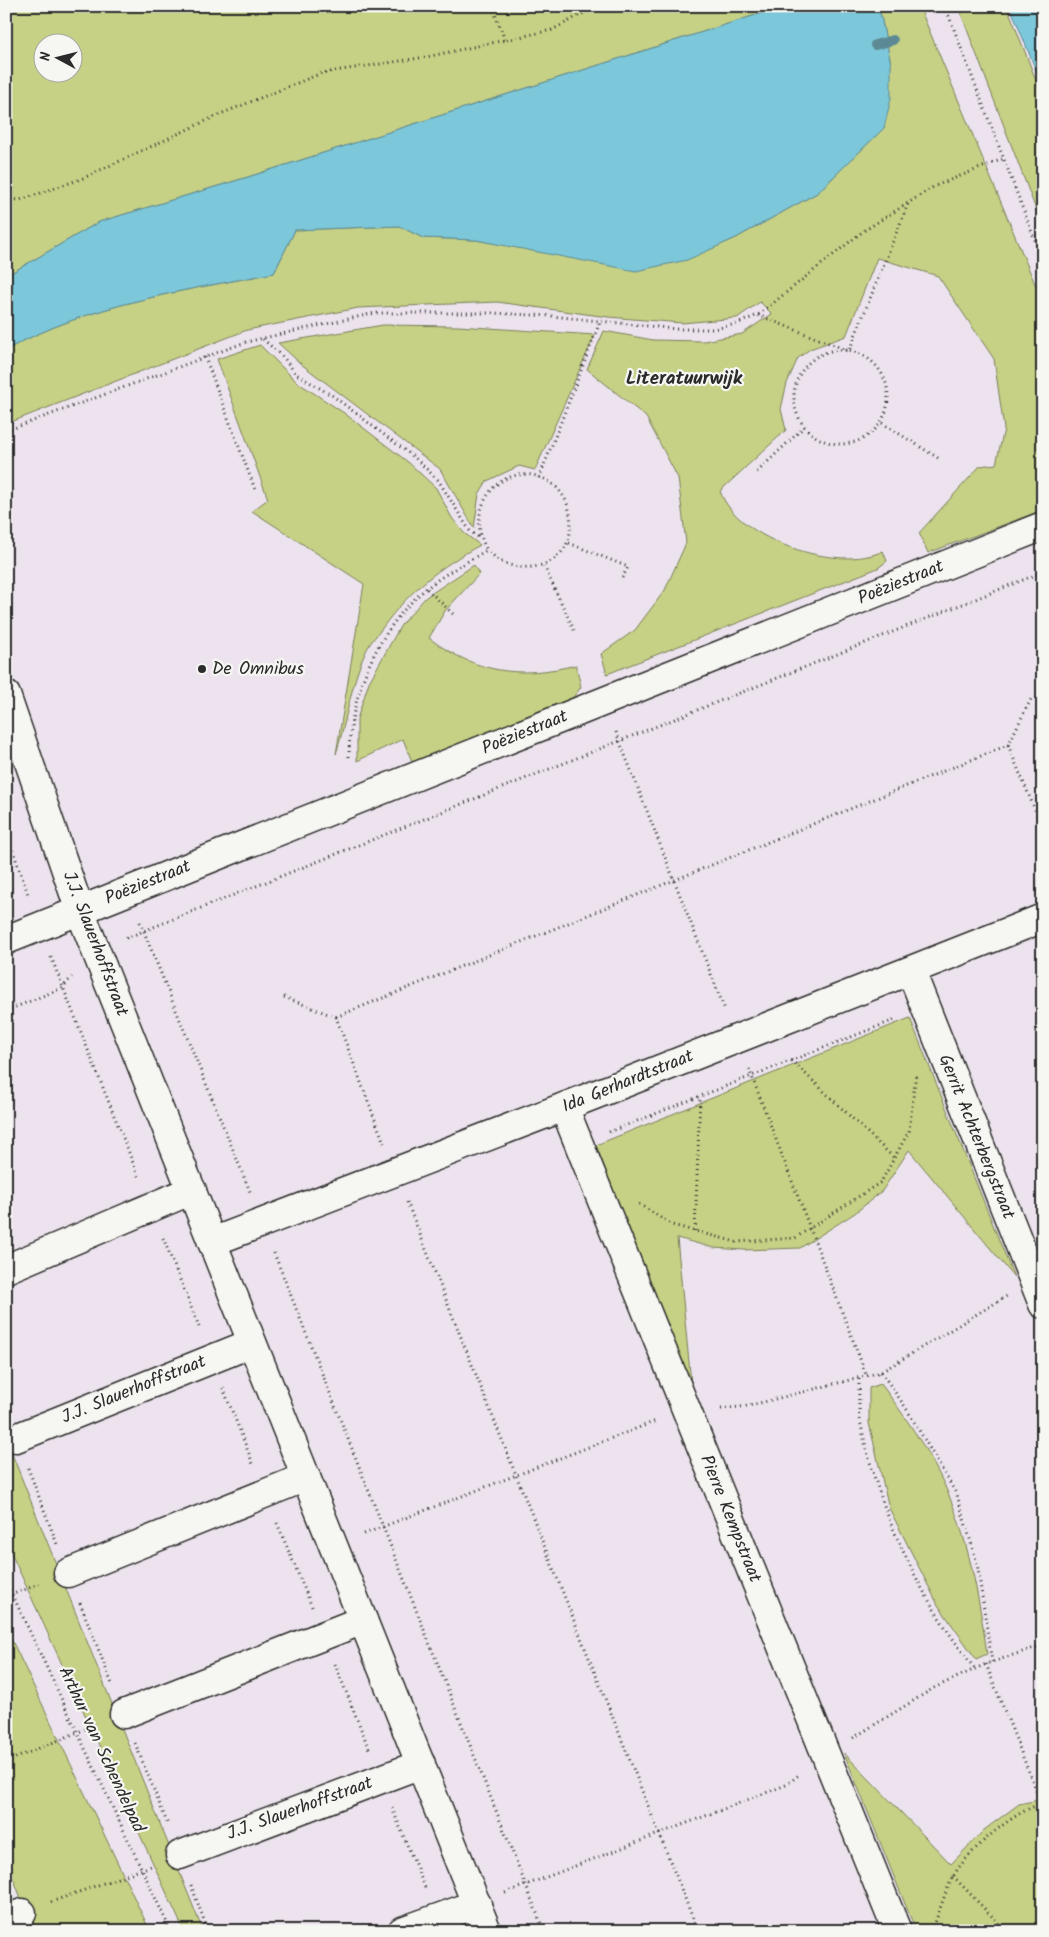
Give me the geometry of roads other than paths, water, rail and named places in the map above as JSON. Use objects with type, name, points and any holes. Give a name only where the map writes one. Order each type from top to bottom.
[{"type":"street","name":"Poëziestraat","points":[[6,940],[1043,526]]},
{"type":"street","name":"J.J. Slauerhoffstraat","points":[[6,695],[80,911],[487,1931]]},
{"type":"street","name":"Ida Gerhardtstraat","points":[[212,1242],[564,1107],[1043,918]]},
{"type":"street","name":"Gerrit Achterbergstraat","points":[[911,971],[1043,1304]]},
{"type":"street","name":"Pierre Kempstraat","points":[[564,1107],[897,1931]]},
{"type":"street","points":[[6,1269],[192,1190]]},
{"type":"street","name":"J.J. Slauerhoffstraat","points":[[16,1438],[252,1343]]},
{"type":"street","points":[[68,1573],[306,1477]]},
{"type":"street","points":[[124,1714],[363,1620]]},
{"type":"street","name":"J.J. Slauerhoffstraat","points":[[180,1854],[421,1764]]},
{"type":"street","points":[[402,1931],[477,1904]]},
{"type":"water","points":[[784,6],[876,6],[880,12],[891,64],[891,98],[884,128],[817,193],[736,238],[687,260],[636,271],[476,240],[423,238],[399,226],[295,230],[274,273],[171,293],[103,310],[37,334],[6,350],[6,276],[99,222],[248,177]]},
{"type":"water","points":[[1010,6],[1043,6],[1043,88]]},
{"type":"waterway","points":[[875,45],[893,40]]},
{"type":"place","name":"De Omnibus","points":[[202,669]]},
{"type":"district","name":"Literatuurwijk","points":[[684,379]]}]
